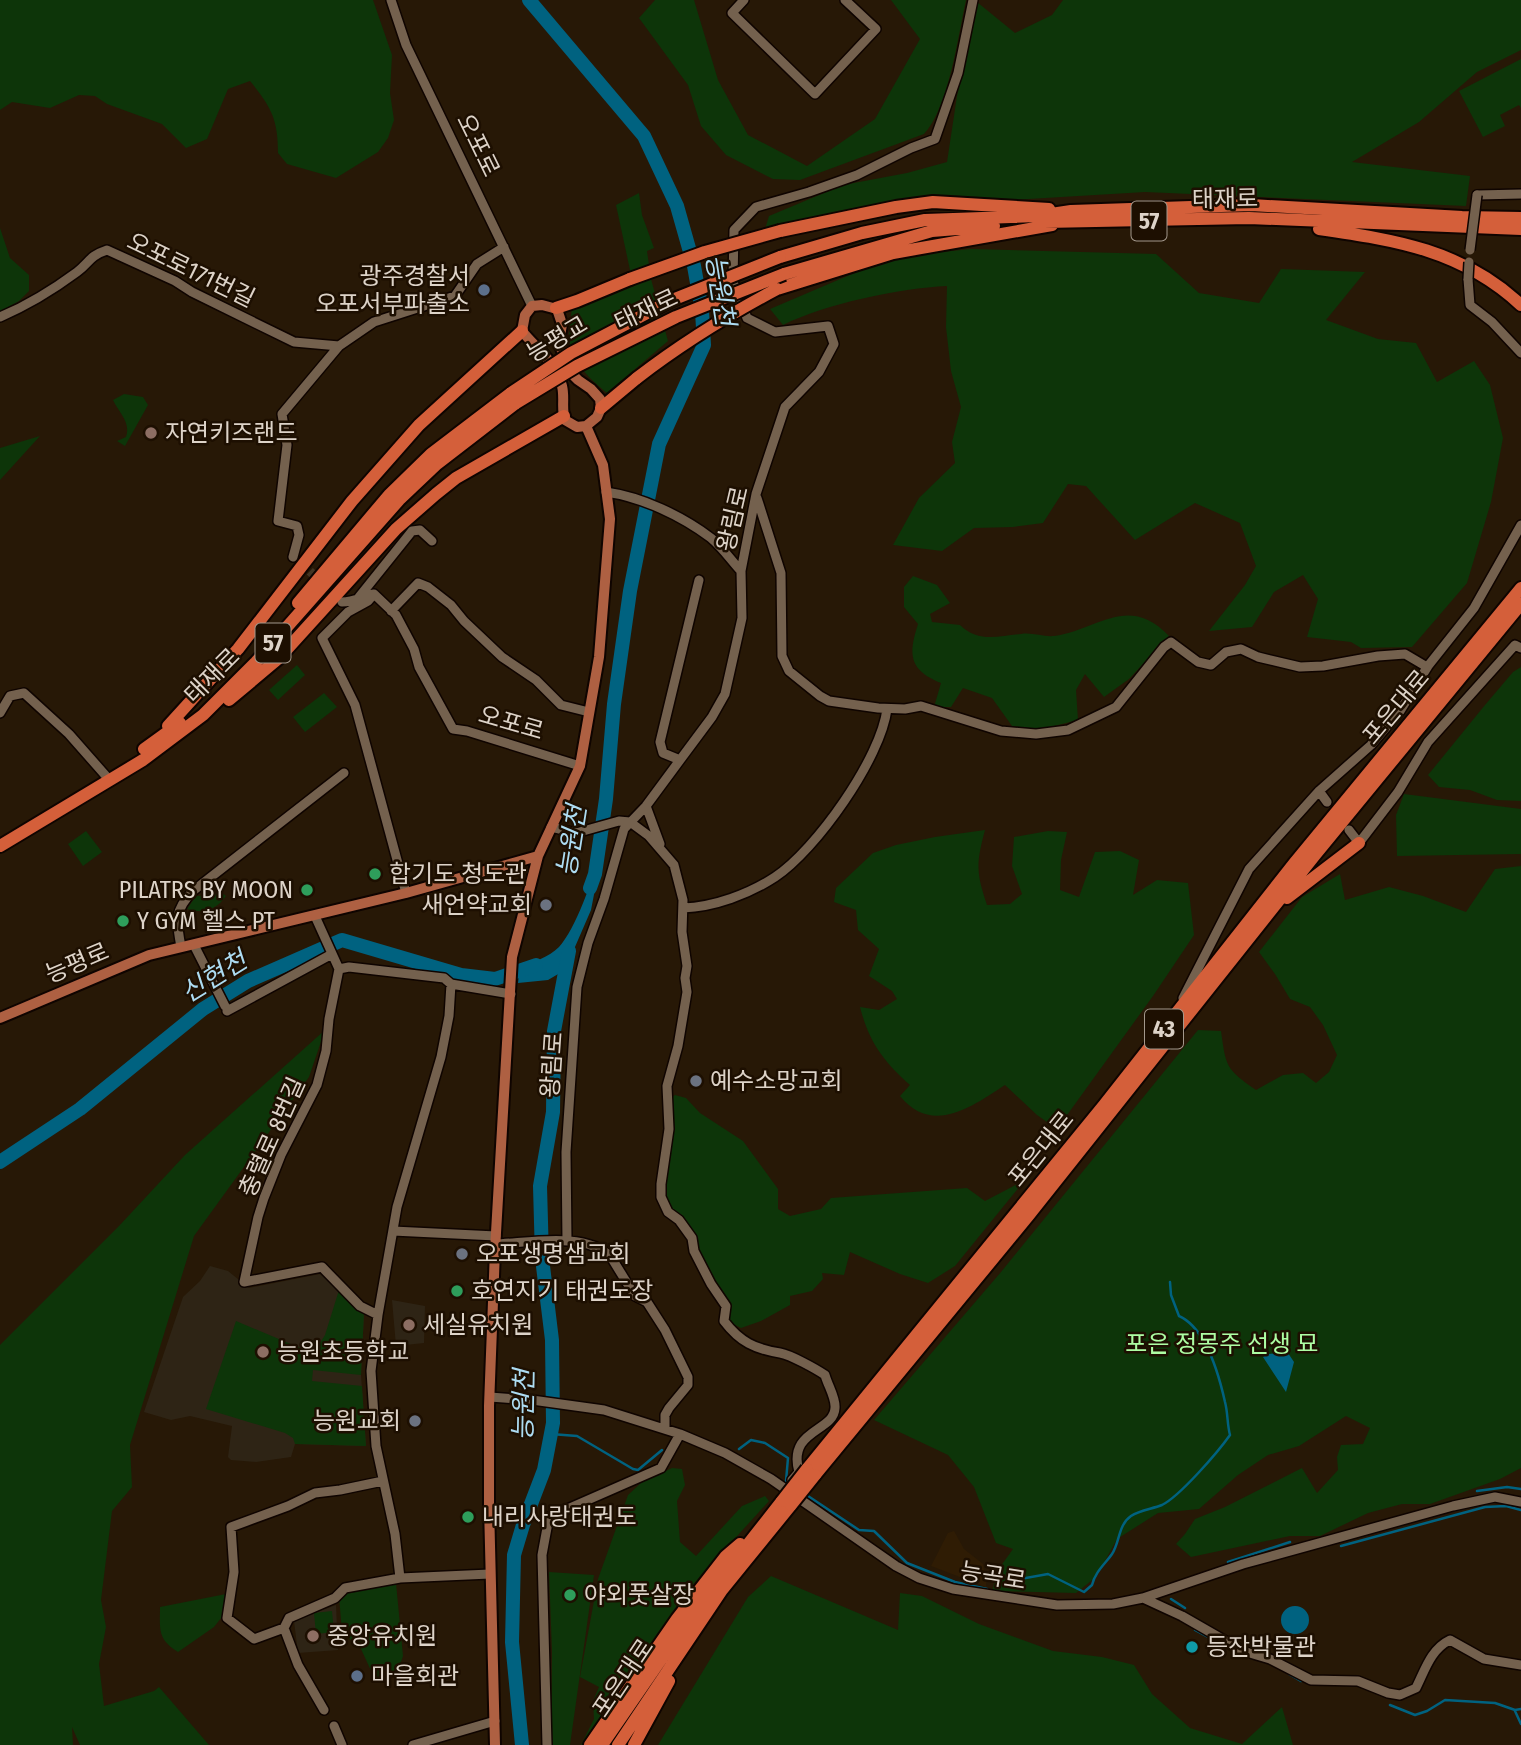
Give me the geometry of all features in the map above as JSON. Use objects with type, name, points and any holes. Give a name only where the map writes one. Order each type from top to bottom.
[{"type":"highway","points":[[556,307],[705,253],[780,231],[896,207],[933,202],[1073,216]]},
{"type":"highway","name":"태재로","points":[[0,846],[141,756],[219,691],[253,657],[389,495],[431,454],[514,398],[676,317],[784,274],[932,231],[1073,216],[1251,205],[1462,217]]},
{"type":"highway","points":[[1462,217],[1521,212]]},
{"type":"highway","name":"태재로","points":[[780,257],[862,233],[925,220],[1038,216],[1073,216],[1130,222],[1249,218],[1521,229]]},
{"type":"highway","points":[[601,408],[672,351],[777,289],[893,254],[1073,216]]},
{"type":"highway","name":"57","points":[[1462,217],[1521,218]]},
{"type":"highway","points":[[1249,218],[1408,243],[1464,265],[1521,305]]},
{"type":"highway","name":"능평교","points":[[514,398],[571,353],[672,300],[780,257]]},
{"type":"highway","points":[[141,756],[238,649],[352,501],[419,425],[522,331]]},
{"type":"highway","points":[[141,756],[160,753],[198,727],[279,658],[396,529],[436,494],[456,478],[564,416]]},
{"type":"highway","points":[[1481,637],[1521,579]]},
{"type":"highway","name":"포은대로","points":[[811,1472],[1296,861],[1521,588]]},
{"type":"highway","name":"포은대로","points":[[811,1472],[1029,1215],[1259,925],[1521,604]]},
{"type":"highway","name":"태재로","points":[[0,839],[141,756]]},
{"type":"highway","points":[[1259,925],[1288,897],[1359,843]]},
{"type":"highway","name":"43","points":[[786,1498],[811,1472]]},
{"type":"highway","name":"포은대로","points":[[602,1745],[686,1623],[786,1498]]},
{"type":"highway","name":"포은대로","points":[[618,1745],[722,1590],[765,1538],[786,1498]]},
{"type":"highway","points":[[590,1745],[631,1684],[718,1567],[771,1514]]},
{"type":"highway","points":[[634,1745],[685,1654],[765,1538]]},
{"type":"main road","points":[[532,306],[556,307],[562,324],[559,343],[570,372],[600,399],[601,408],[597,417],[586,426],[577,426],[565,420],[562,385],[558,376],[549,358],[522,331],[525,315],[532,306]]},
{"type":"main road","points":[[495,1745],[489,1397],[512,957],[538,856],[580,766],[599,657],[610,519],[603,466],[586,426]]},
{"type":"main road","name":"능평로","points":[[0,1018],[149,955],[316,916],[538,856]]},
{"type":"street","name":"오포로","points":[[391,0],[406,45],[532,306]]},
{"type":"street","points":[[744,0],[732,13],[815,94],[876,29],[845,0]]},
{"type":"street","name":"왕림로","points":[[565,1241],[566,1152],[577,987],[588,943],[624,829],[646,806],[712,717],[725,694],[743,618],[741,571],[756,495],[785,407],[818,372],[834,344],[828,326],[775,332],[747,318],[733,282],[734,230],[756,207],[857,175],[935,139],[958,73],[972,0]]},
{"type":"street","points":[[1521,194],[1477,195],[1468,279],[1470,305],[1492,322],[1521,353]]},
{"type":"street","points":[[293,556],[299,536],[297,526],[278,521],[287,445],[282,414],[340,346],[374,322],[455,296],[477,264],[504,247]]},
{"type":"street","name":"오포로171번길","points":[[0,317],[13,312],[79,271],[93,255],[107,250],[175,281],[294,342],[340,346]]},
{"type":"street","points":[[606,492],[628,495],[684,521],[713,540],[741,571]]},
{"type":"street","points":[[756,495],[780,573],[782,656],[789,671],[830,701],[881,709],[921,706],[1001,731],[1036,734],[1068,730],[1116,707],[1164,647],[1171,642],[1199,662],[1211,665],[1226,652],[1241,649],[1258,657],[1300,667],[1323,667],[1378,656],[1405,654],[1427,667]]},
{"type":"street","points":[[1167,1025],[1206,956],[1249,869],[1319,791],[1371,745],[1401,711],[1427,667],[1474,608],[1521,525]]},
{"type":"street","points":[[342,603],[352,602],[359,597],[412,531],[420,530],[432,541]]},
{"type":"street","points":[[680,760],[663,753],[660,742],[699,580]]},
{"type":"street","name":"오포로","points":[[391,611],[418,583],[428,587],[451,604],[464,621],[502,657],[536,680],[561,705],[589,712]]},
{"type":"street","name":"오포로","points":[[374,594],[391,611],[414,649],[419,667],[453,729],[580,766]]},
{"type":"street","points":[[359,597],[374,594]]},
{"type":"street","points":[[374,594],[368,601],[348,612],[322,638],[355,705],[406,893]]},
{"type":"street","points":[[1349,830],[1359,843],[1398,792],[1428,742],[1515,645],[1521,648]]},
{"type":"street","points":[[0,713],[10,696],[24,693],[69,734],[106,776]]},
{"type":"street","points":[[683,908],[713,904],[746,892],[776,877],[805,851],[862,775],[884,729],[881,709]]},
{"type":"street","points":[[181,947],[176,921],[181,903],[344,774]]},
{"type":"street","points":[[1319,791],[1328,802]]},
{"type":"street","points":[[646,806],[662,849]]},
{"type":"street","points":[[551,827],[579,832],[619,821],[630,822],[662,849],[674,865],[679,879],[687,992],[678,1046],[667,1086],[670,1129],[664,1157],[661,1197],[668,1212],[679,1220],[692,1238],[694,1251],[726,1306],[724,1321],[729,1328],[757,1348],[781,1353],[825,1375],[835,1412],[799,1446],[796,1460],[799,1472],[786,1498]]},
{"type":"street","points":[[316,916],[339,969],[349,967],[444,978],[451,984],[511,994]]},
{"type":"street","points":[[194,945],[226,1009],[331,953]]},
{"type":"street","name":"충렬로 8번길","points":[[339,969],[328,1019],[326,1051],[317,1085],[281,1155],[264,1198],[244,1282],[322,1267],[360,1306],[378,1315]]},
{"type":"street","points":[[400,1578],[395,1534],[376,1446],[371,1387],[378,1315],[397,1207],[441,1057],[449,1016],[451,984]]},
{"type":"street","points":[[393,1231],[499,1241],[580,1241],[606,1252],[635,1296],[647,1303],[665,1330],[683,1366],[688,1385],[665,1415],[665,1429]]},
{"type":"street","name":"능곡로","points":[[489,1397],[604,1410],[680,1434],[725,1453],[771,1479],[786,1498],[896,1566],[934,1584],[1057,1605],[1113,1604],[1143,1598],[1256,1560],[1452,1506],[1495,1497],[1521,1502]]},
{"type":"street","points":[[547,1745],[542,1555],[549,1517],[661,1468],[680,1434]]},
{"type":"street","points":[[383,1480],[314,1493],[232,1527],[234,1572],[227,1618],[254,1639],[284,1628],[289,1618],[335,1598],[345,1588],[400,1578],[491,1574]]},
{"type":"street","points":[[1143,1598],[1192,1621],[1243,1651],[1270,1659],[1311,1680],[1358,1681],[1380,1691],[1400,1695],[1416,1688],[1428,1662],[1444,1643],[1450,1640],[1484,1659],[1521,1665]]},
{"type":"street","points":[[284,1628],[298,1665],[324,1710]]},
{"type":"street","points":[[413,1745],[495,1721]]},
{"type":"street","points":[[334,1726],[342,1745]]},
{"type":"shaded area","name":"능원초등학교","points":[[210,1266],[228,1271],[249,1288],[320,1274],[364,1313],[361,1375],[366,1446],[295,1444],[291,1457],[256,1462],[231,1460],[228,1457],[232,1426],[190,1416],[171,1420],[144,1412],[183,1297],[200,1281]]},
{"type":"shaded area","name":"세실유치원","points":[[392,1300],[425,1306],[424,1343],[396,1346]]},
{"type":"shaded area","points":[[954,1531],[964,1549],[983,1564],[986,1587],[931,1566],[948,1533]]},
{"type":"shaded area","points":[[336,1605],[338,1650],[298,1653],[294,1621]]},
{"type":"green space","points":[[0,0],[373,0],[392,55],[390,93],[394,120],[388,138],[378,152],[336,178],[287,164],[278,153],[277,131],[272,114],[250,81],[228,89],[207,139],[186,148],[162,124],[107,104],[95,96],[79,95],[50,108],[12,102],[0,110]]},
{"type":"green space","points":[[655,0],[694,0],[718,80],[748,135],[807,166],[875,119],[920,39],[891,0],[966,0],[946,89],[933,122],[924,134],[800,180],[773,179],[726,155],[701,126],[688,85],[639,18]]},
{"type":"green space","points":[[1063,0],[1521,0],[1521,50],[1477,72],[1419,122],[1352,162],[1470,176],[1466,206],[1145,192],[979,202],[765,229],[769,216],[843,185],[907,173],[947,162],[957,96],[977,2],[1015,33],[1052,15]]},
{"type":"green space","points":[[1521,59],[1521,108],[1519,105],[1500,115],[1505,126],[1483,137],[1459,91]]},
{"type":"green space","points":[[639,193],[642,215],[654,248],[647,251],[651,279],[668,341],[607,393],[588,376],[573,354],[569,337],[572,308],[633,284],[616,205]]},
{"type":"green space","points":[[0,228],[10,258],[29,275],[29,291],[19,301],[0,312]]},
{"type":"green space","points":[[971,249],[1156,254],[1199,293],[1259,303],[1281,269],[1365,272],[1326,320],[1378,339],[1416,343],[1437,382],[1474,361],[1490,385],[1503,438],[1491,502],[1467,583],[1412,647],[1361,648],[1351,642],[1307,637],[1318,599],[1303,575],[1274,592],[1252,627],[1209,631],[1245,585],[1256,566],[1240,523],[1195,503],[1135,540],[1086,486],[1068,484],[1043,523],[974,528],[942,551],[893,545],[919,498],[955,463],[952,442],[961,407],[951,371],[946,327],[947,286],[863,298],[820,310],[783,325],[770,309],[892,257]]},
{"type":"green space","points":[[124,394],[143,397],[148,405],[125,446],[117,441],[126,437],[127,427],[113,400]]},
{"type":"green space","points":[[40,436],[0,480],[0,448]]},
{"type":"green space","points":[[913,576],[937,585],[950,603],[930,614],[932,622],[960,625],[981,636],[1054,636],[1126,616],[1140,617],[1154,623],[1169,636],[1129,679],[1104,697],[1085,674],[1076,690],[1078,720],[1038,730],[1012,726],[992,698],[963,688],[951,707],[934,707],[941,683],[917,667],[912,653],[918,624],[904,607],[904,587]]},
{"type":"green space","points":[[297,665],[305,675],[278,700],[269,690]]},
{"type":"green space","points":[[1521,667],[1521,801],[1497,800],[1470,790],[1439,787],[1428,775],[1513,672]]},
{"type":"green space","points":[[324,693],[337,707],[305,732],[293,717]]},
{"type":"green space","points":[[1404,794],[1521,809],[1521,854],[1397,856],[1396,815]]},
{"type":"green space","points":[[985,830],[978,868],[987,905],[1010,904],[1022,894],[1012,866],[1014,837],[1048,831],[1067,832],[1061,860],[1060,890],[1079,897],[1095,852],[1120,851],[1139,860],[1133,895],[1157,880],[1188,883],[1194,935],[1057,1129],[1037,1115],[1005,1085],[966,1108],[939,1116],[912,1108],[900,1096],[910,1085],[878,1050],[860,1007],[879,1010],[897,999],[892,991],[869,976],[879,949],[858,930],[856,910],[834,902],[836,888],[873,853],[896,845]]},
{"type":"green space","points":[[86,831],[102,852],[83,866],[68,844]]},
{"type":"green space","name":"포은 정몽주 선생 묘","points":[[1521,866],[1521,1468],[1500,1479],[1430,1504],[1402,1504],[1368,1513],[1320,1536],[1290,1536],[1191,1557],[1176,1544],[1195,1519],[1302,1468],[1317,1493],[1338,1470],[1337,1457],[1341,1445],[1363,1444],[1370,1428],[1346,1416],[1299,1446],[1268,1455],[1238,1475],[1199,1509],[1158,1513],[1117,1539],[1096,1577],[1076,1593],[992,1591],[998,1570],[1013,1549],[996,1543],[974,1487],[948,1455],[874,1420],[1001,1272],[1198,1030],[1221,1031],[1229,1066],[1256,1090],[1283,1075],[1303,1073],[1316,1083],[1329,1072],[1337,1055],[1323,1025],[1310,1007],[1290,999],[1259,952],[1302,897],[1340,874],[1345,900],[1389,887],[1466,912],[1495,869]]},
{"type":"green space","points":[[221,892],[226,896],[214,908],[204,911],[187,909],[196,896]]},
{"type":"green space","points":[[325,1030],[309,1077],[194,1236],[130,1445],[132,1487],[112,1511],[101,1600],[106,1627],[99,1664],[104,1706],[154,1691],[159,1687],[209,1745],[80,1745],[72,1727],[73,1745],[0,1745],[0,1345],[119,1226],[185,1155]]},
{"type":"green space","points":[[675,1095],[686,1098],[700,1113],[743,1141],[778,1189],[778,1209],[790,1216],[821,1209],[831,1198],[967,1188],[985,1201],[1025,1180],[955,1266],[928,1283],[850,1252],[844,1275],[822,1273],[823,1279],[812,1291],[790,1296],[790,1305],[761,1321],[741,1328],[733,1324],[726,1312],[702,1260],[670,1210],[664,1195],[670,1099]]},
{"type":"green space","points":[[339,1290],[364,1313],[361,1375],[313,1370],[312,1381],[362,1386],[366,1446],[295,1444],[293,1438],[285,1433],[206,1409],[236,1321],[305,1350],[315,1351],[325,1335]]},
{"type":"green space","points":[[672,1468],[682,1469],[685,1485],[677,1501],[680,1542],[696,1556],[742,1506],[765,1496],[769,1501],[688,1590],[615,1694],[585,1745],[581,1745],[594,1719],[593,1701],[599,1687],[580,1677],[598,1579],[628,1495],[642,1482]]},
{"type":"green space","points":[[549,1572],[594,1575],[570,1745],[551,1745]]},
{"type":"green space","points":[[771,1576],[898,1630],[900,1593],[922,1596],[979,1624],[1053,1651],[1102,1657],[1134,1665],[1152,1694],[1190,1728],[1242,1744],[1282,1707],[1293,1745],[658,1745],[748,1597]]},
{"type":"green space","points":[[396,1583],[403,1656],[399,1668],[379,1678],[373,1675],[361,1649],[342,1632],[339,1596],[347,1591]]},
{"type":"green space","points":[[226,1594],[225,1613],[214,1627],[178,1652],[166,1643],[160,1627],[160,1607]]},
{"type":"green space","points":[[332,1611],[334,1632],[316,1634],[314,1613]]},
{"type":"water","points":[[598,855],[591,910],[565,970],[548,980],[518,983],[520,967],[551,954],[565,939],[583,903]]},
{"type":"water","points":[[1288,1353],[1294,1362],[1286,1392],[1263,1357],[1267,1354]]},
{"type":"water","points":[[1295,1606],[1305,1610],[1309,1620],[1305,1630],[1295,1634],[1285,1630],[1281,1620],[1285,1610]]},
{"type":"waterway","name":"능원천","points":[[529,0],[644,136],[677,206],[694,266],[702,311],[704,345],[659,444],[630,591],[614,704],[606,799],[595,874],[590,888]]},
{"type":"waterway","name":"신현천","points":[[0,1162],[80,1109],[203,1009],[248,981],[342,940],[461,975],[495,979],[536,965]]},
{"type":"waterway","name":"능원천","points":[[522,1745],[512,1642],[514,1555],[544,1470],[553,1423],[552,1340],[542,1258],[540,1186],[553,1112],[554,1031],[569,951]]},
{"type":"waterway","points":[[1015,1580],[1048,1574],[1084,1592],[1092,1585],[1112,1554],[1127,1520],[1135,1514],[1162,1505],[1179,1493],[1230,1435],[1226,1406],[1210,1353],[1197,1331],[1179,1316],[1171,1295],[1170,1282]]},
{"type":"waterway","points":[[551,1434],[577,1436],[638,1470],[662,1450]]},
{"type":"waterway","points":[[739,1449],[751,1440],[765,1443],[788,1458],[786,1481]]},
{"type":"waterway","points":[[1477,1491],[1507,1487],[1521,1489]]},
{"type":"waterway","points":[[808,1496],[859,1530],[874,1531],[907,1563],[955,1582],[987,1589]]},
{"type":"waterway","points":[[1341,1546],[1485,1507],[1506,1506],[1521,1510]]},
{"type":"waterway","points":[[1228,1562],[1290,1542]]},
{"type":"waterway","points":[[1171,1599],[1185,1608]]},
{"type":"waterway","points":[[1195,1630],[1212,1639]]},
{"type":"waterway","points":[[1289,1674],[1301,1681]]},
{"type":"waterway","points":[[1390,1705],[1415,1715],[1445,1700],[1495,1703],[1515,1710],[1521,1709]]},
{"type":"waterway","points":[[1515,1711],[1521,1724]]},
{"type":"tunnel","points":[[300,562],[338,598]]},
{"type":"place","name":"광주경찰서 오포서부파출소","points":[[484,290]]},
{"type":"place","name":"자연키즈랜드","points":[[151,433]]},
{"type":"place","name":"합기도 청도관","points":[[375,874]]},
{"type":"place","name":"PILATRS BY MOON","points":[[307,890]]},
{"type":"place","name":"새언약교회","points":[[546,905]]},
{"type":"place","name":"Y GYM 헬스 PT","points":[[123,921]]},
{"type":"place","name":"예수소망교회","points":[[696,1081]]},
{"type":"place","name":"오포생명샘교회","points":[[462,1254]]},
{"type":"place","name":"호연지기 태권도장","points":[[457,1291]]},
{"type":"place","name":"세실유치원","points":[[409,1325]]},
{"type":"place","name":"능원초등학교","points":[[263,1352]]},
{"type":"place","name":"능원교회","points":[[415,1421]]},
{"type":"place","name":"내리사랑태권도","points":[[468,1517]]},
{"type":"place","name":"야외풋살장","points":[[570,1595]]},
{"type":"place","name":"중앙유치원","points":[[313,1636]]},
{"type":"place","name":"등잔박물관","points":[[1192,1647]]},
{"type":"place","name":"마을회관","points":[[357,1676]]}]
